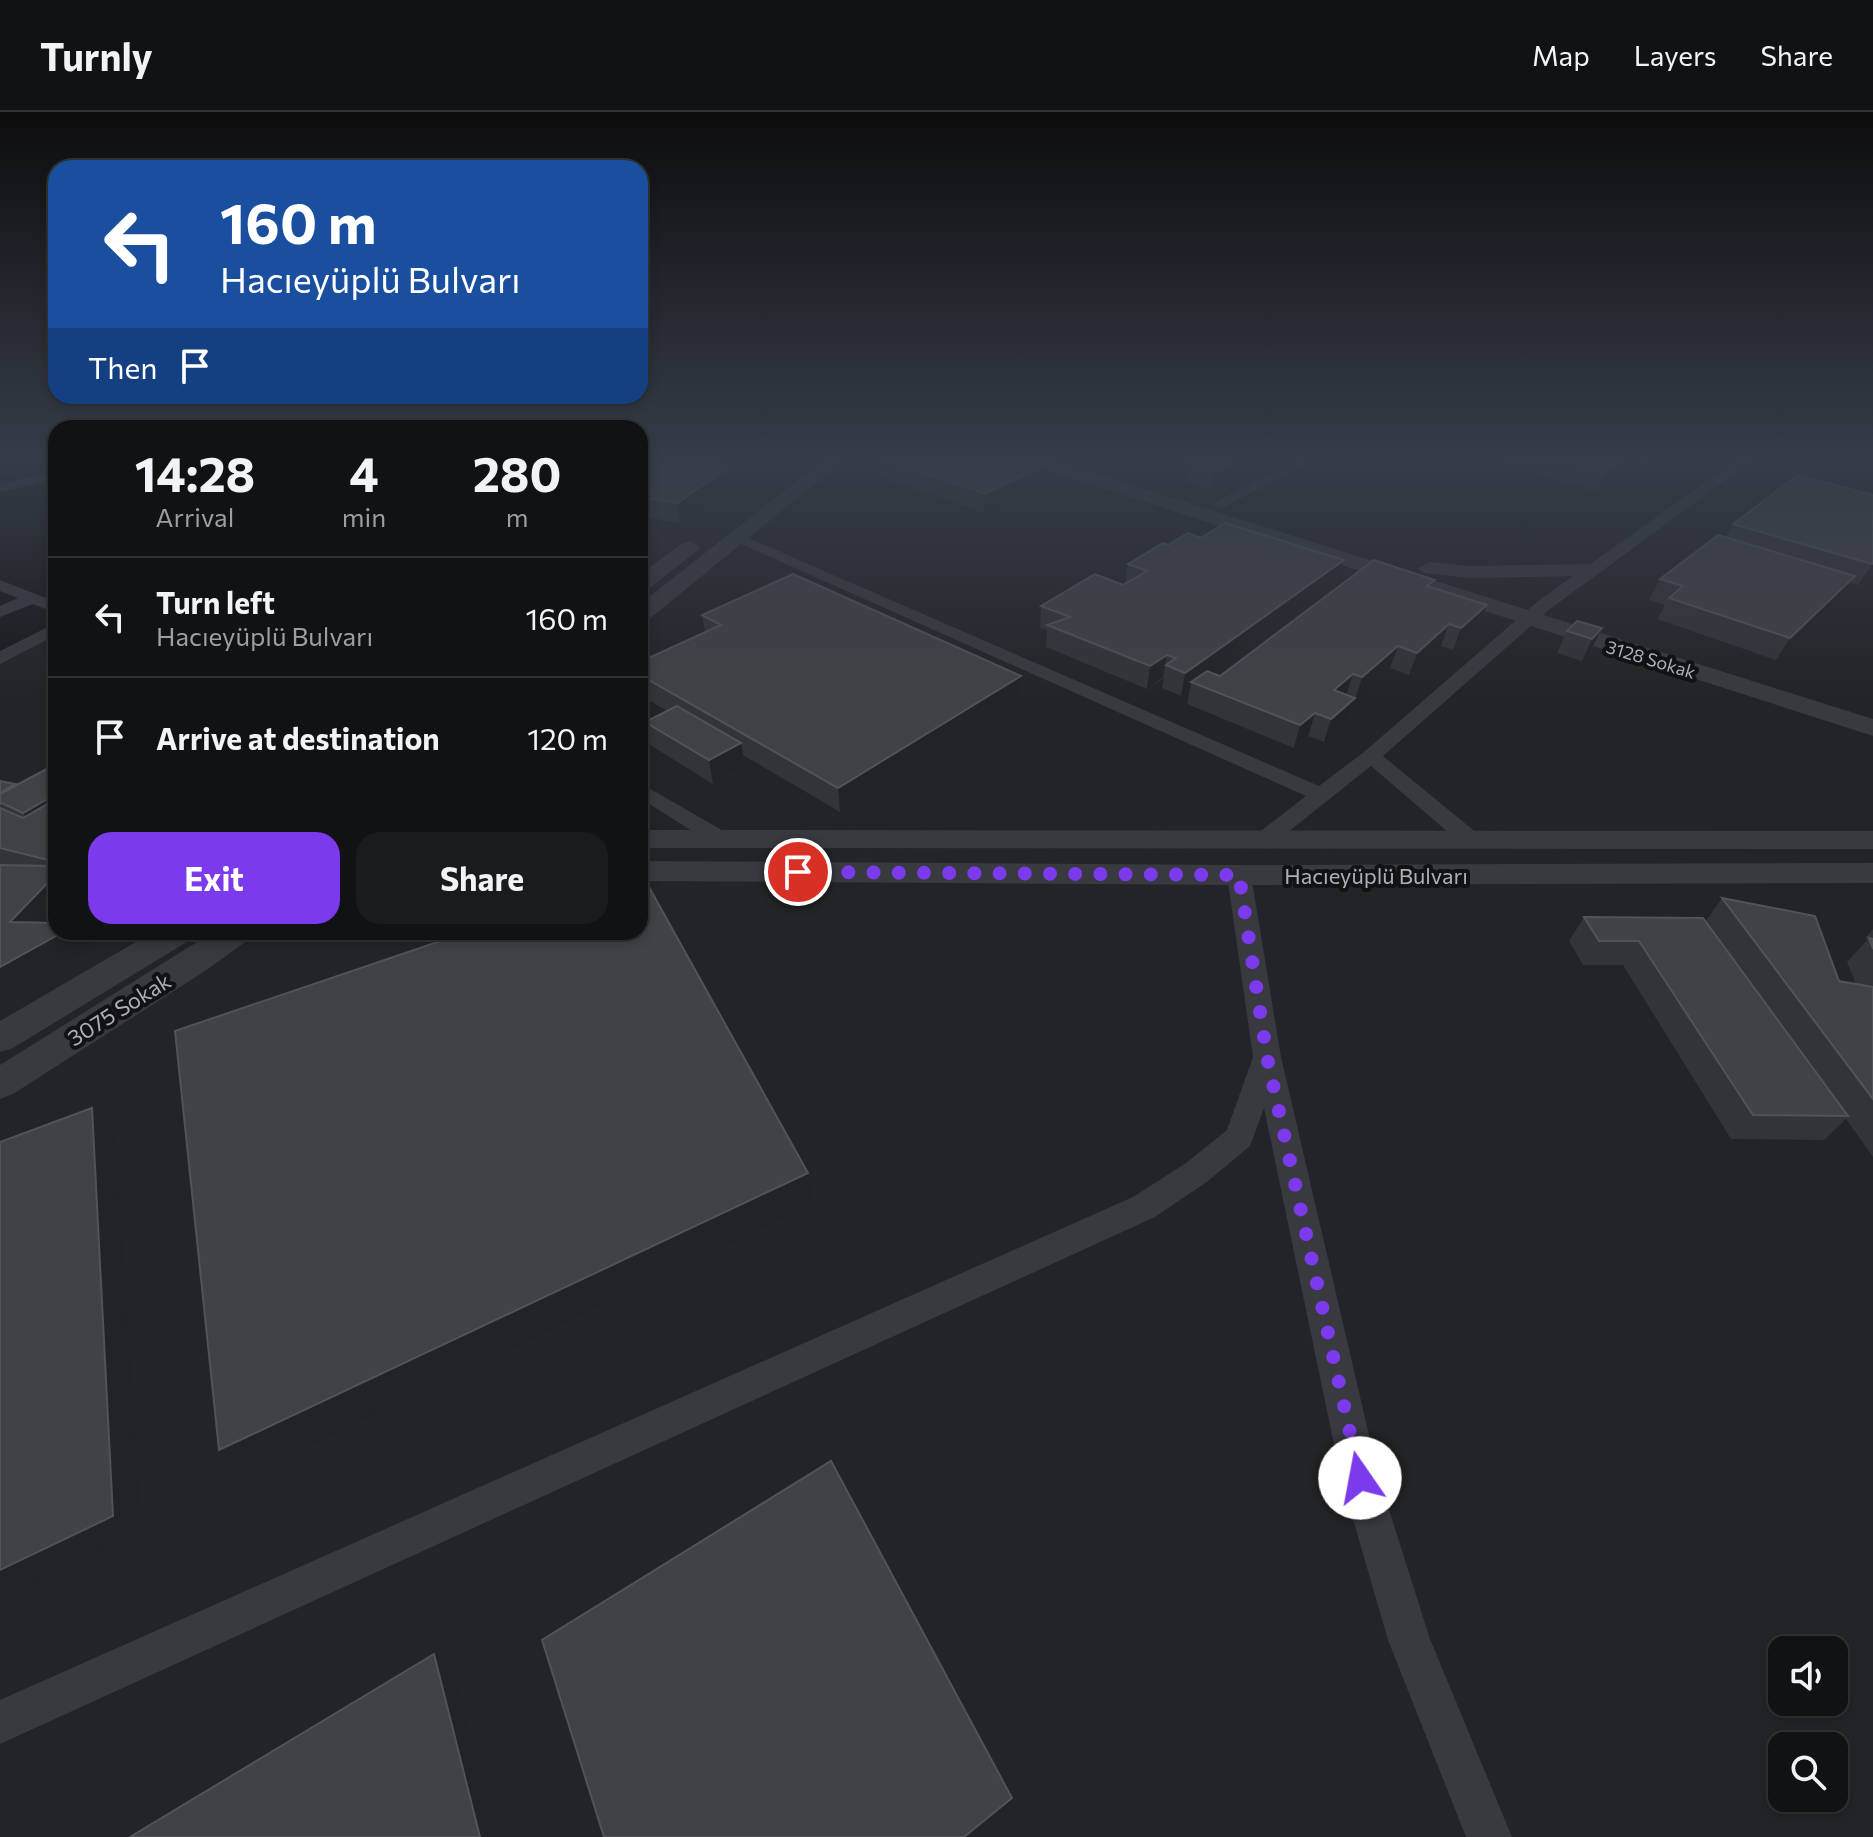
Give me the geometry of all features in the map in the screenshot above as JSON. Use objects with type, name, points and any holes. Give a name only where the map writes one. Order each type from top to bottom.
[{"type":"street","points":[[648,609],[739,536]]},
{"type":"street","name":"3128 Sokak","points":[[1285,536],[1526,620],[1873,728]]},
{"type":"street","name":"3128 Sokak","points":[[1309,536],[1430,568],[1873,707]]},
{"type":"street","points":[[1489,1837],[1409,1640],[1360,1478],[1267,1057],[1239,875],[1265,839],[1371,756],[1544,605],[1639,536]]},
{"type":"street","points":[[648,578],[701,538]]},
{"type":"street","points":[[736,538],[1322,795]]},
{"type":"street","points":[[1430,568],[1470,572],[1590,570]]},
{"type":"street","points":[[0,585],[48,605]]},
{"type":"street","points":[[0,612],[31,599]]},
{"type":"street","points":[[0,658],[48,632]]},
{"type":"street","points":[[1371,756],[1470,839]]},
{"type":"street","points":[[648,794],[719,838]]},
{"type":"street","name":"Hacıeyüplü Bulvarı","points":[[648,839],[1873,840]]},
{"type":"street","name":"Hacıeyüplü Bulvarı","points":[[648,871],[1239,875],[1873,873]]},
{"type":"street","name":"3075 Sokak","points":[[0,1038],[165,940]]},
{"type":"street","name":"3075 Sokak","points":[[0,1084],[225,940]]},
{"type":"street","points":[[193,963],[238,940]]},
{"type":"street","points":[[0,1722],[1144,1207],[1197,1172],[1239,1137],[1267,1057]]},
{"type":"shaded area","points":[[648,536],[1873,536],[1873,1837],[0,1837],[0,661],[48,634],[48,940],[648,940]]},
{"type":"building","points":[[1184,536],[1201,538],[1265,536],[1344,560],[1185,673],[1166,665],[1176,658],[1167,655],[1150,666],[1047,625],[1070,617],[1041,606],[1095,574],[1123,585],[1147,571],[1128,564],[1163,543],[1168,545]]},
{"type":"building","points":[[1717,536],[1855,576],[1790,638],[1669,598],[1683,586],[1660,579]]},
{"type":"building","points":[[1773,536],[1873,536],[1872,564]]},
{"type":"building","points":[[1374,560],[1435,580],[1427,586],[1487,605],[1461,628],[1449,624],[1417,653],[1398,646],[1362,677],[1353,674],[1334,690],[1355,698],[1331,719],[1315,713],[1300,725],[1191,682],[1207,671],[1220,676]]},
{"type":"building","points":[[793,574],[1021,676],[838,788],[648,680],[648,658],[721,625],[702,615]]},
{"type":"building","points":[[1577,621],[1602,628],[1592,639],[1567,631]]},
{"type":"building","points":[[677,706],[741,743],[709,760],[648,724],[648,720]]},
{"type":"building","points":[[48,768],[48,799],[23,813],[0,804],[0,794]]},
{"type":"building","points":[[0,781],[15,784],[0,793]]},
{"type":"building","points":[[48,804],[48,860],[0,848],[0,808],[23,818]]},
{"type":"building","points":[[0,865],[48,866],[48,882],[10,922],[48,923],[49,940],[0,967]]},
{"type":"building","points":[[648,885],[808,1173],[219,1450],[175,1031],[443,940],[648,940]]},
{"type":"building","points":[[1722,898],[1815,916],[1839,981],[1873,987],[1873,1099]]},
{"type":"building","points":[[1584,917],[1703,918],[1848,1116],[1753,1115],[1639,941],[1599,941]]},
{"type":"building","points":[[92,1108],[113,1516],[0,1570],[0,1142]]},
{"type":"building","points":[[831,1461],[1012,1798],[964,1837],[604,1837],[542,1640]]},
{"type":"building","points":[[434,1654],[480,1837],[130,1837]]},
{"type":"route","points":[[798,872],[1239,875],[1267,1057],[1360,1478]]}]
